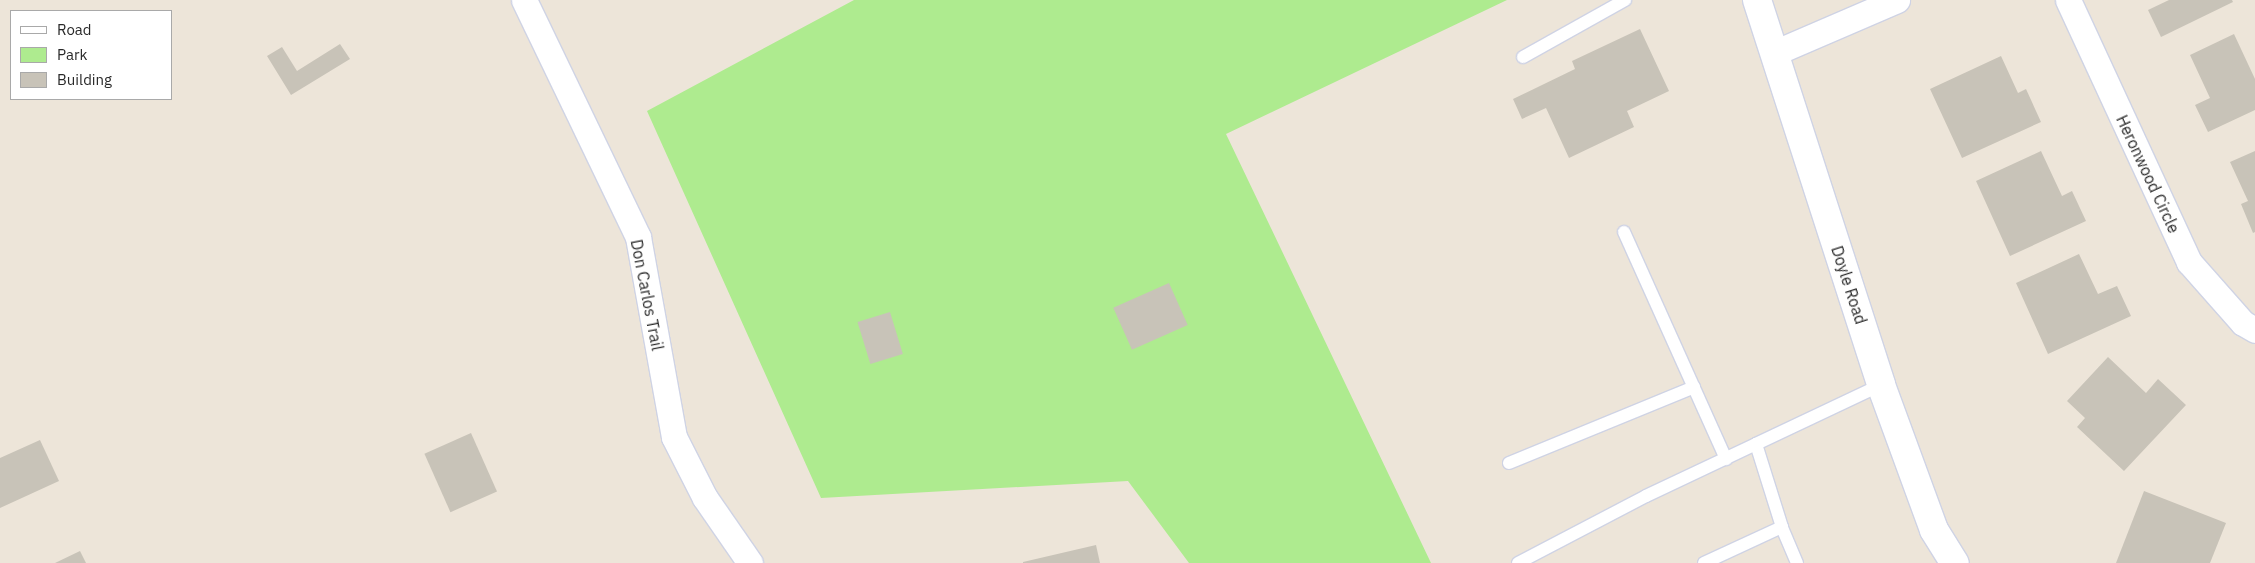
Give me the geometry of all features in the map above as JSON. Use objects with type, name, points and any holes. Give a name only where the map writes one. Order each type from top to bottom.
[{"type":"main road","name":"Doyle Road","points":[[1757,0],[1882,385],[1934,530],[1955,563]]},
{"type":"street","name":"Don Carlos Trail","points":[[524,0],[638,237],[674,437],[705,498],[750,563]]},
{"type":"street","points":[[1774,53],[1897,0]]},
{"type":"street","name":"Heronwood Circle","points":[[2068,0],[2189,262],[2243,323],[2255,330]]},
{"type":"lane","points":[[1523,58],[1625,0]]},
{"type":"lane","points":[[1624,232],[1726,458]]},
{"type":"lane","points":[[1518,563],[1726,458],[1882,385]]},
{"type":"lane","points":[[1509,464],[1694,387]]},
{"type":"lane","points":[[1756,444],[1782,527],[1797,563]]},
{"type":"lane","points":[[1704,563],[1782,527]]},
{"type":"green space","points":[[854,0],[1507,0],[1226,134],[1431,563],[1189,563],[1128,481],[821,498],[647,111]]},
{"type":"building","points":[[2169,0],[2232,0],[2233,2],[2161,37],[2148,10]]},
{"type":"building","points":[[1640,29],[1669,91],[1627,111],[1634,127],[1569,158],[1546,108],[1522,119],[1513,99],[1575,69],[1572,61]]},
{"type":"building","points":[[2234,34],[2255,79],[2255,110],[2208,132],[2195,105],[2210,98],[2190,55]]},
{"type":"building","points":[[340,44],[350,59],[291,95],[267,56],[282,47],[297,71]]},
{"type":"building","points":[[2001,56],[2018,93],[2026,89],[2041,122],[1962,158],[1930,89]]},
{"type":"building","points":[[2041,151],[2062,196],[2072,191],[2086,221],[2010,256],[1976,181]]},
{"type":"building","points":[[2255,151],[2255,232],[2253,233],[2241,204],[2248,201],[2230,162]]},
{"type":"building","points":[[2079,254],[2098,294],[2117,286],[2131,316],[2048,354],[2016,283]]},
{"type":"building","points":[[1169,283],[1188,325],[1132,350],[1113,308]]},
{"type":"building","points":[[890,312],[903,354],[870,364],[857,322]]},
{"type":"building","points":[[2108,357],[2146,393],[2158,379],[2186,405],[2124,471],[2077,427],[2085,418],[2067,401]]},
{"type":"building","points":[[471,433],[497,491],[450,512],[424,454]]},
{"type":"building","points":[[40,440],[59,481],[0,508],[0,458]]},
{"type":"building","points":[[2144,491],[2226,523],[2210,563],[2116,563]]},
{"type":"building","points":[[1096,545],[1100,563],[1023,563],[1023,562]]},
{"type":"building","points":[[80,551],[86,563],[55,563]]}]
